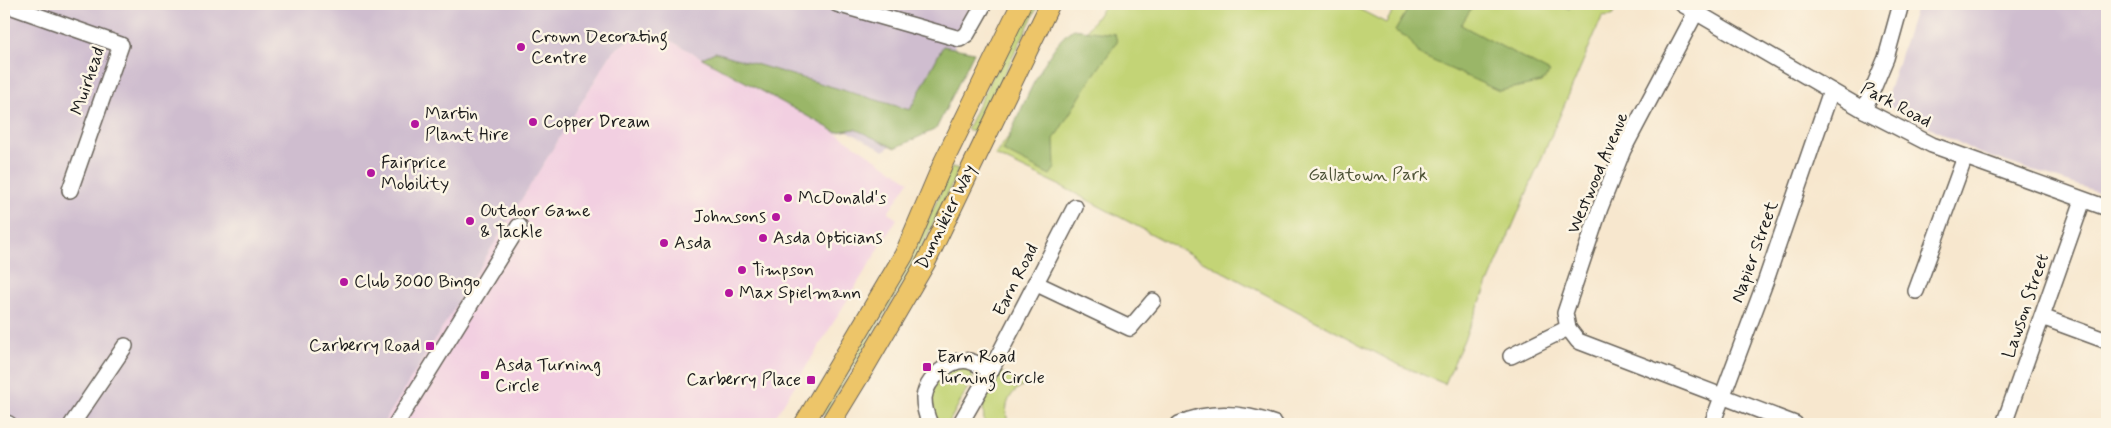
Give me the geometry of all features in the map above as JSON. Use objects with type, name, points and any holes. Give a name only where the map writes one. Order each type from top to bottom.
[{"type":"main road","name":"Dunnikier Way","points":[[804,424],[904,254],[944,161],[1021,4]]},
{"type":"main road","name":"Dunnikier Way","points":[[830,424],[926,262],[1050,4]]},
{"type":"street","name":"Muirhead","points":[[4,4],[121,45],[70,190]]},
{"type":"street","points":[[837,4],[960,39],[967,34],[984,4]]},
{"type":"street","points":[[1864,110],[1886,58],[1901,4]]},
{"type":"street","name":"Park Road","points":[[1689,8],[1864,110],[1932,145],[2107,208]]},
{"type":"street","name":"Westwood Avenue","points":[[1568,328],[1565,312],[1600,208],[1623,150],[1689,8]]},
{"type":"street","name":"Napier Street","points":[[1712,424],[1769,270],[1831,91]]},
{"type":"street","points":[[1916,291],[1965,157]]},
{"type":"street","name":"Lawson Street","points":[[2004,424],[2083,200]]},
{"type":"street","name":"Earn Road","points":[[960,424],[1075,207]]},
{"type":"street","points":[[396,424],[519,226]]},
{"type":"street","points":[[1035,282],[1130,328],[1152,301]]},
{"type":"street","points":[[2042,317],[2107,341]]},
{"type":"street","points":[[1511,356],[1568,328],[1578,341],[1795,424]]},
{"type":"street","points":[[72,424],[125,346]]},
{"type":"street","points":[[930,424],[924,412],[924,396],[930,384],[942,370],[954,363],[967,360],[990,370]]},
{"type":"street","points":[[1180,424],[1219,413],[1243,416],[1275,424]]},
{"type":"street","points":[[4,422],[9,424]]},
{"type":"shaded area","points":[[4,4],[972,4],[964,18],[950,59],[914,127],[884,151],[848,131],[836,133],[666,38],[633,37],[613,51],[383,424],[4,424]]},
{"type":"shaded area","points":[[1917,4],[2107,4],[2107,195],[1976,152],[1885,103]]},
{"type":"shaded area","points":[[633,37],[666,38],[836,133],[909,181],[888,213],[897,219],[771,424],[383,424],[613,51]]},
{"type":"green space","points":[[1027,4],[1039,4],[975,133],[967,129]]},
{"type":"green space","name":"Gallatown Park","points":[[1106,4],[1349,4],[1386,23],[1397,4],[1560,4],[1569,9],[1572,4],[1618,4],[1612,16],[1602,17],[1445,384],[1395,363],[1065,188],[995,155]]},
{"type":"green space","points":[[1411,4],[1474,4],[1461,25],[1550,72],[1542,82],[1499,91],[1420,55],[1407,37],[1395,31]]},
{"type":"green space","points":[[1073,29],[1115,34],[1117,42],[1091,79],[1054,139],[1055,168],[1050,175],[1003,151],[1042,67],[1052,51]]},
{"type":"green space","points":[[943,46],[974,52],[936,129],[895,148],[855,129],[836,132],[702,58],[715,52],[910,110]]},
{"type":"green space","points":[[952,167],[959,169],[910,272],[825,415],[819,411],[922,234]]},
{"type":"green space","points":[[964,366],[970,371],[973,378],[948,424],[937,424],[932,403],[933,390],[940,378],[947,372]]},
{"type":"green space","points":[[1001,372],[1026,384],[1011,396],[1006,412],[1009,424],[987,424],[984,422],[983,403]]},
{"type":"place","name":"Crown Decorating Centre","points":[[521,47]]},
{"type":"place","name":"Copper Dream","points":[[533,122]]},
{"type":"place","name":"Martin Plant Hire","points":[[415,124]]},
{"type":"place","name":"Fairprice Mobility","points":[[371,173]]},
{"type":"place","name":"McDonald's","points":[[788,198]]},
{"type":"place","name":"Johnsons","points":[[776,217]]},
{"type":"place","name":"Outdoor Game & Tackle","points":[[470,221]]},
{"type":"place","name":"Asda Opticians","points":[[763,238]]},
{"type":"place","name":"Asda","points":[[664,243]]},
{"type":"place","name":"Timpson","points":[[742,270]]},
{"type":"place","name":"Club 3000 Bingo","points":[[344,282]]},
{"type":"place","name":"Max Spielmann","points":[[729,293]]},
{"type":"place","name":"Carberry Road","points":[[430,346]]},
{"type":"place","name":"Earn Road Turning Circle","points":[[927,367]]},
{"type":"place","name":"Asda Turning Circle","points":[[485,375]]},
{"type":"place","name":"Carberry Place","points":[[811,380]]}]
